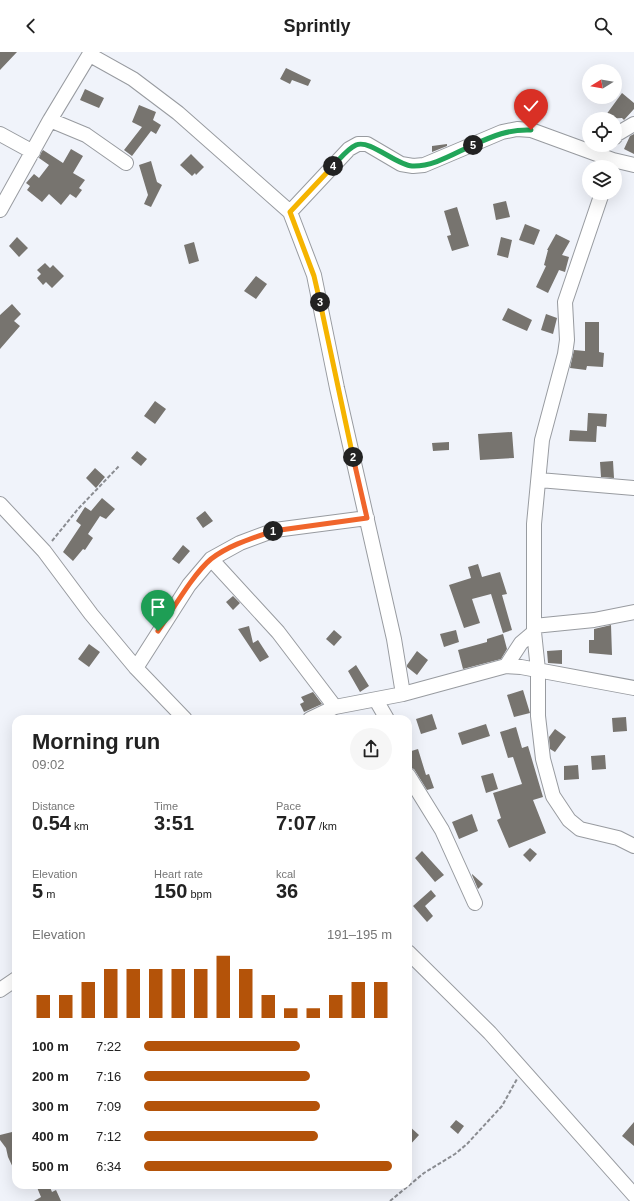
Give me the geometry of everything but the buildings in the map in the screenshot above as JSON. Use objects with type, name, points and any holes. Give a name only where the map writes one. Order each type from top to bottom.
[{"type":"street","points":[[0,210],[50,120],[91,53],[133,80],[178,114],[290,212],[314,276],[337,388],[394,639],[403,694]]},
{"type":"street","points":[[50,120],[86,135],[126,164]]},
{"type":"street","points":[[622,131],[634,124]]},
{"type":"street","points":[[290,212],[349,149],[358,144],[367,144],[401,164],[413,166],[436,161],[502,132],[531,130],[605,160]]},
{"type":"street","points":[[0,134],[33,152]]},
{"type":"street","points":[[622,164],[634,166]]},
{"type":"street","points":[[600,200],[566,302],[566,354],[542,440],[534,524],[534,629],[538,670],[538,716],[543,759],[553,796],[569,820],[580,829],[618,838],[634,846]]},
{"type":"street","points":[[539,480],[634,488]]},
{"type":"street","points":[[0,504],[44,552],[91,614],[136,668],[181,715]]},
{"type":"street","points":[[136,668],[189,585],[211,559],[240,543],[275,530],[367,518]]},
{"type":"street","points":[[211,559],[278,632],[336,707]]},
{"type":"street","points":[[506,666],[521,643],[534,629],[634,612]]},
{"type":"street","points":[[319,715],[336,707],[403,694],[506,666],[538,670],[634,688]]},
{"type":"street","points":[[376,700],[385,715]]},
{"type":"street","points":[[412,781],[442,830],[475,903]]},
{"type":"street","points":[[412,956],[490,1033],[634,1195]]},
{"type":"street","points":[[0,990],[12,982]]},
{"type":"path","points":[[44,552],[78,509],[120,465]]},
{"type":"path","points":[[412,1183],[424,1173],[455,1154],[466,1144],[502,1106],[523,1070]]},
{"type":"path","points":[[390,1201],[405,1189]]},
{"type":"route","points":[[158,631],[189,585],[211,559],[240,543],[275,530],[367,518],[337,388],[314,276],[302,240],[290,212],[349,149],[358,144],[367,144],[401,164],[413,166],[424,165],[436,161],[502,132],[531,130]]}]
